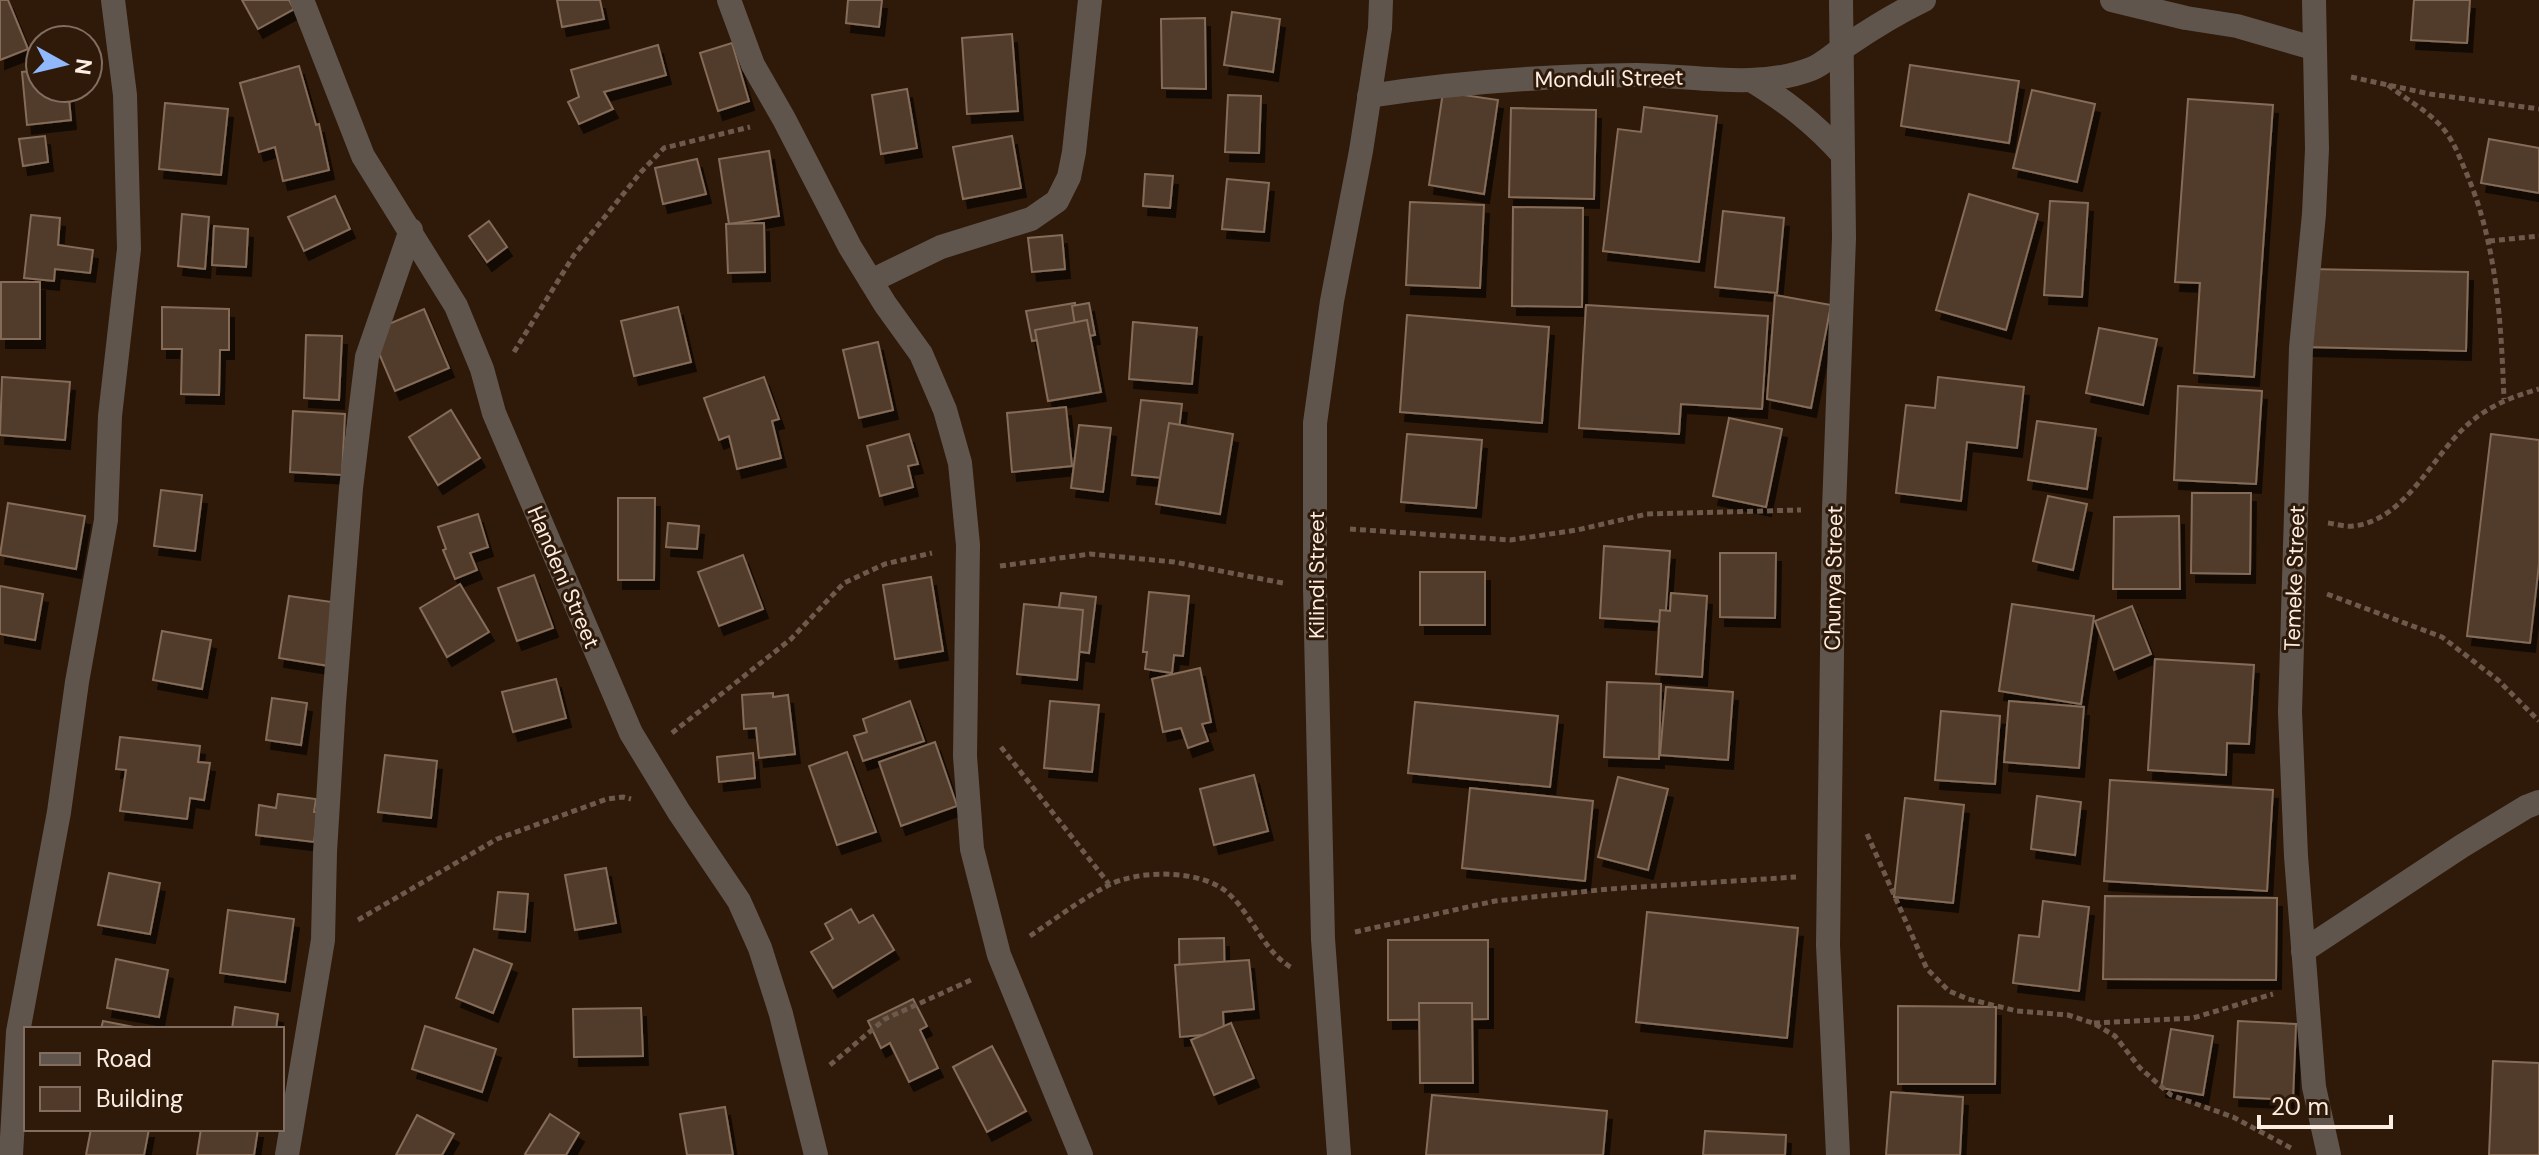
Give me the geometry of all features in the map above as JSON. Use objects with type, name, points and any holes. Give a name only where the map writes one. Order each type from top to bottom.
[{"type":"street","points":[[11,1155],[18,1032],[59,812],[77,682],[106,520],[110,416],[129,249],[125,95],[113,0]]},
{"type":"street","name":"Handeni Street","points":[[302,0],[363,156],[456,306],[482,369],[494,413],[631,733],[739,901],[760,948],[781,1014],[816,1155]]},
{"type":"street","points":[[729,0],[753,65],[871,281],[921,354],[945,410],[960,463],[968,545],[965,756],[972,849],[999,955],[1081,1155]]},
{"type":"street","points":[[871,281],[941,247],[1031,219],[1057,201],[1069,177],[1074,152],[1090,0]]},
{"type":"street","name":"Kilindi Street","points":[[1339,1155],[1323,939],[1315,589],[1315,423],[1332,301],[1380,28],[1381,0]]},
{"type":"street","name":"Chunya Street","points":[[1838,1155],[1828,945],[1834,509],[1844,238],[1841,0]]},
{"type":"street","name":"Monduli Street","points":[[1369,96],[1474,81],[1580,75],[1751,80],[1810,70],[1841,48],[1924,0]]},
{"type":"street","points":[[2112,0],[2186,18],[2237,26],[2315,58]]},
{"type":"street","name":"Temeke Street","points":[[2314,0],[2315,201],[2301,348],[2290,712],[2305,984],[2314,1087],[2329,1155]]},
{"type":"street","points":[[1751,80],[1787,102],[1816,125],[1843,155]]},
{"type":"street","points":[[287,1155],[323,940],[334,703],[351,488],[367,357],[411,230]]},
{"type":"street","points":[[2303,951],[2462,846],[2539,802]]},
{"type":"path","points":[[2315,58],[2388,85],[2539,109]]},
{"type":"path","points":[[2388,85],[2437,123],[2454,145],[2473,188],[2489,241],[2501,326],[2504,399]]},
{"type":"path","points":[[511,360],[515,347],[574,255],[664,148],[784,119]]},
{"type":"path","points":[[2489,241],[2539,236]]},
{"type":"path","points":[[2295,517],[2353,526],[2382,518],[2411,491],[2465,427],[2504,399],[2539,389]]},
{"type":"path","points":[[1315,527],[1510,540],[1577,530],[1647,514],[1834,509]]},
{"type":"path","points":[[644,755],[791,639],[844,583],[885,564],[968,545]]},
{"type":"path","points":[[968,570],[1090,554],[1174,562],[1315,589]]},
{"type":"path","points":[[2294,582],[2442,637],[2498,680],[2539,721]]},
{"type":"path","points":[[966,701],[1109,884]]},
{"type":"path","points":[[323,940],[497,839],[607,799],[623,797],[679,812]]},
{"type":"path","points":[[1862,823],[1927,969],[1949,991],[2017,1011],[2068,1015],[2093,1023],[2115,1036],[2140,1068],[2171,1095],[2233,1117],[2302,1155]]},
{"type":"path","points":[[800,1093],[885,1019],[966,984],[999,955],[1109,884],[1138,877],[1179,874],[1213,882],[1231,895],[1279,960],[1325,987]]},
{"type":"path","points":[[1323,939],[1495,901],[1609,889],[1829,875]]},
{"type":"path","points":[[2093,1023],[2193,1018],[2305,984]]},
{"type":"building","points":[[0,0],[8,0],[24,39],[24,51],[0,60]]},
{"type":"building","points":[[242,0],[289,0],[294,9],[258,29]]},
{"type":"building","points":[[557,0],[600,0],[604,19],[562,27]]},
{"type":"building","points":[[848,0],[882,0],[879,27],[846,23]]},
{"type":"building","points":[[2414,0],[2470,0],[2467,43],[2411,40]]},
{"type":"building","points":[[1232,12],[1280,19],[1273,72],[1224,65]]},
{"type":"building","points":[[1205,18],[1206,89],[1162,88],[1161,19]]},
{"type":"building","points":[[1012,34],[1018,111],[967,114],[962,38]]},
{"type":"building","points":[[732,43],[749,101],[718,111],[700,53]]},
{"type":"building","points":[[658,45],[666,75],[604,92],[613,109],[579,124],[568,102],[579,97],[571,70]]},
{"type":"building","points":[[1910,65],[2019,81],[2009,143],[1901,126]]},
{"type":"building","points":[[299,66],[316,125],[319,124],[329,170],[283,181],[275,147],[259,152],[240,83]]},
{"type":"building","points":[[907,89],[917,148],[881,154],[872,95]]},
{"type":"building","points":[[2032,90],[2095,104],[2077,182],[2013,168]]},
{"type":"building","points":[[1443,92],[1498,100],[1484,194],[1429,185]]},
{"type":"building","points":[[1228,95],[1261,96],[1259,153],[1225,152]]},
{"type":"building","points":[[2188,99],[2273,105],[2254,377],[2194,373],[2200,283],[2175,282]]},
{"type":"building","points":[[165,103],[228,109],[221,175],[159,169]]},
{"type":"building","points":[[25,104],[70,104],[71,120],[27,125]]},
{"type":"building","points":[[1644,107],[1717,116],[1699,262],[1603,251],[1618,129],[1641,132]]},
{"type":"building","points":[[1511,108],[1596,110],[1594,199],[1509,197]]},
{"type":"building","points":[[45,136],[48,162],[23,166],[19,139]]},
{"type":"building","points":[[1012,136],[1021,188],[963,199],[953,147]]},
{"type":"building","points":[[2489,139],[2539,148],[2539,193],[2481,183]]},
{"type":"building","points":[[769,151],[779,216],[729,224],[719,159]]},
{"type":"building","points":[[697,159],[706,194],[663,204],[655,168]]},
{"type":"building","points":[[1145,174],[1173,176],[1170,208],[1143,206]]},
{"type":"building","points":[[1227,179],[1269,183],[1264,232],[1222,229]]},
{"type":"building","points":[[1969,194],[2038,214],[2006,330],[1936,310]]},
{"type":"building","points":[[335,196],[350,229],[304,251],[288,217]]},
{"type":"building","points":[[2050,201],[2088,203],[2082,297],[2044,295]]},
{"type":"building","points":[[1410,202],[1484,205],[1480,288],[1406,285]]},
{"type":"building","points":[[1513,207],[1583,208],[1582,307],[1512,306]]},
{"type":"building","points":[[1723,211],[1784,218],[1777,293],[1715,287]]},
{"type":"building","points":[[182,214],[209,217],[205,269],[178,266]]},
{"type":"building","points":[[31,215],[60,218],[58,245],[93,250],[90,273],[55,269],[54,281],[24,278]]},
{"type":"building","points":[[489,221],[507,247],[487,262],[469,236]]},
{"type":"building","points":[[764,223],[765,272],[728,273],[726,224]]},
{"type":"building","points":[[214,226],[248,229],[246,267],[212,265]]},
{"type":"building","points":[[1062,235],[1065,269],[1032,272],[1028,238]]},
{"type":"building","points":[[2307,269],[2468,272],[2466,351],[2306,347]]},
{"type":"building","points":[[1,282],[40,282],[40,339],[1,339]]},
{"type":"building","points":[[1775,295],[1831,305],[1811,408],[1767,399]]},
{"type":"building","points":[[1075,303],[1086,371],[1054,376],[1048,338],[1032,341],[1026,311]]},
{"type":"building","points":[[1089,303],[1095,335],[1077,338],[1072,306]]},
{"type":"building","points":[[1586,305],[1768,316],[1762,409],[1681,404],[1679,434],[1579,428]]},
{"type":"building","points":[[162,307],[229,309],[229,350],[220,350],[219,395],[181,394],[182,349],[162,349]]},
{"type":"building","points":[[678,307],[691,362],[634,376],[621,321]]},
{"type":"building","points":[[424,309],[449,368],[395,391],[370,332]]},
{"type":"building","points":[[1407,315],[1549,327],[1542,423],[1400,412]]},
{"type":"building","points":[[1087,320],[1101,392],[1048,401],[1035,330]]},
{"type":"building","points":[[1133,322],[1197,328],[1192,384],[1129,379]]},
{"type":"building","points":[[2099,328],[2157,339],[2143,405],[2086,393]]},
{"type":"building","points":[[306,335],[342,336],[339,400],[304,398]]},
{"type":"building","points":[[878,342],[893,410],[859,418],[843,350]]},
{"type":"building","points":[[2,377],[70,382],[65,440],[0,435]]},
{"type":"building","points":[[764,377],[779,419],[772,421],[781,458],[737,469],[729,436],[719,440],[704,398]]},
{"type":"building","points":[[1938,377],[2024,387],[2017,448],[1967,442],[1961,501],[1896,493],[1906,405],[1935,408]]},
{"type":"building","points":[[2178,386],[2262,391],[2256,484],[2174,480]]},
{"type":"building","points":[[1141,400],[1182,404],[1173,479],[1132,475]]},
{"type":"building","points":[[1066,407],[1072,466],[1012,472],[1007,413]]},
{"type":"building","points":[[451,410],[480,458],[438,485],[409,437]]},
{"type":"building","points":[[293,411],[345,414],[342,475],[290,472]]},
{"type":"building","points":[[1729,418],[1782,429],[1766,507],[1713,496]]},
{"type":"building","points":[[2037,421],[2096,429],[2087,489],[2028,480]]},
{"type":"building","points":[[1169,423],[1233,434],[1220,514],[1156,504]]},
{"type":"building","points":[[1079,425],[1111,428],[1103,492],[1071,488]]},
{"type":"building","points":[[909,434],[918,464],[908,466],[913,487],[880,496],[867,446]]},
{"type":"building","points":[[1407,434],[1482,440],[1476,508],[1401,502]]},
{"type":"building","points":[[2491,434],[2539,440],[2539,564],[2530,643],[2467,636]]},
{"type":"building","points":[[161,490],[202,495],[195,551],[154,546]]},
{"type":"building","points":[[2192,493],[2251,493],[2250,574],[2191,573]]},
{"type":"building","points":[[2048,496],[2087,504],[2073,570],[2033,561]]},
{"type":"building","points":[[618,498],[655,498],[654,580],[618,580]]},
{"type":"building","points":[[8,503],[85,516],[76,569],[0,555]]},
{"type":"building","points":[[478,514],[488,547],[470,553],[477,570],[455,579],[438,527]]},
{"type":"building","points":[[2179,516],[2180,589],[2113,589],[2114,517]]},
{"type":"building","points":[[668,523],[699,526],[697,549],[666,547]]},
{"type":"building","points":[[1604,546],[1670,551],[1665,622],[1600,618]]},
{"type":"building","points":[[1720,553],[1776,553],[1775,618],[1720,617]]},
{"type":"building","points":[[743,555],[763,609],[719,626],[698,572]]},
{"type":"building","points":[[1420,572],[1485,572],[1485,625],[1420,625]]},
{"type":"building","points":[[534,575],[553,628],[517,641],[498,588]]},
{"type":"building","points":[[931,577],[943,651],[895,659],[883,585]]},
{"type":"building","points":[[460,584],[489,632],[447,657],[420,608]]},
{"type":"building","points":[[0,586],[43,594],[35,640],[0,634]]},
{"type":"building","points":[[1149,592],[1189,596],[1183,656],[1174,655],[1172,673],[1145,669],[1147,652],[1143,652]]},
{"type":"building","points":[[1061,593],[1096,597],[1089,653],[1053,648]]},
{"type":"building","points":[[1671,593],[1707,596],[1702,677],[1656,674],[1660,610],[1670,611]]},
{"type":"building","points":[[289,596],[339,603],[329,666],[279,658]]},
{"type":"building","points":[[1024,604],[1083,610],[1077,680],[1017,674]]},
{"type":"building","points":[[2012,604],[2094,616],[2081,704],[1999,691]]},
{"type":"building","points":[[2132,606],[2151,654],[2114,670],[2095,621]]},
{"type":"building","points":[[162,631],[211,640],[202,689],[153,680]]},
{"type":"building","points":[[2155,659],[2254,665],[2249,744],[2227,743],[2226,775],[2148,770]]},
{"type":"building","points":[[1200,668],[1211,722],[1202,724],[1208,741],[1188,748],[1181,728],[1163,732],[1152,679]]},
{"type":"building","points":[[556,679],[566,718],[513,732],[502,692]]},
{"type":"building","points":[[1607,682],[1661,684],[1659,759],[1604,757]]},
{"type":"building","points":[[1666,687],[1733,692],[1728,760],[1660,755]]},
{"type":"building","points":[[773,693],[773,697],[788,695],[795,754],[759,758],[756,728],[744,729],[742,695]]},
{"type":"building","points":[[272,698],[307,703],[301,745],[266,740]]},
{"type":"building","points":[[910,701],[924,741],[863,761],[854,736],[867,732],[863,719]]},
{"type":"building","points":[[1050,701],[1099,705],[1092,772],[1044,768]]},
{"type":"building","points":[[2009,701],[2084,707],[2079,768],[2004,762]]},
{"type":"building","points":[[1415,702],[1558,716],[1550,787],[1408,773]]},
{"type":"building","points":[[1941,711],[2000,716],[1995,784],[1935,780]]},
{"type":"building","points":[[120,737],[200,746],[198,762],[210,763],[204,800],[190,798],[187,819],[120,811],[126,770],[116,769]]},
{"type":"building","points":[[935,742],[957,806],[901,826],[879,762]]},
{"type":"building","points":[[847,752],[876,832],[837,845],[809,766]]},
{"type":"building","points":[[753,753],[755,778],[719,782],[717,757]]},
{"type":"building","points":[[385,755],[437,761],[431,818],[378,812]]},
{"type":"building","points":[[1254,775],[1268,831],[1214,845],[1200,789]]},
{"type":"building","points":[[1618,777],[1668,789],[1648,870],[1598,857]]},
{"type":"building","points":[[2110,780],[2273,790],[2267,891],[2104,881]]},
{"type":"building","points":[[1470,788],[1593,801],[1585,881],[1462,868]]},
{"type":"building","points":[[278,794],[316,799],[314,812],[318,812],[314,842],[256,835],[259,805],[276,808]]},
{"type":"building","points":[[2037,796],[2081,802],[2075,855],[2031,849]]},
{"type":"building","points":[[1905,798],[1964,805],[1953,903],[1894,897]]},
{"type":"building","points":[[606,868],[616,923],[575,930],[565,875]]},
{"type":"building","points":[[109,873],[160,883],[150,934],[98,925]]},
{"type":"building","points":[[498,892],[528,894],[525,932],[494,929]]},
{"type":"building","points":[[2105,896],[2277,898],[2276,980],[2103,979]]},
{"type":"building","points":[[2043,901],[2089,907],[2079,991],[2013,983],[2019,935],[2039,937]]},
{"type":"building","points":[[851,909],[859,923],[873,915],[894,950],[833,988],[811,952],[833,939],[825,924]]},
{"type":"building","points":[[228,910],[294,919],[285,982],[220,973]]},
{"type":"building","points":[[1647,912],[1798,928],[1787,1038],[1636,1022]]},
{"type":"building","points":[[1224,938],[1225,997],[1180,998],[1179,939]]},
{"type":"building","points":[[1388,940],[1488,940],[1488,1019],[1388,1020]]},
{"type":"building","points":[[474,949],[512,964],[493,1013],[456,998]]},
{"type":"building","points":[[116,959],[168,970],[159,1017],[107,1008]]},
{"type":"building","points":[[1249,960],[1254,1009],[1223,1012],[1224,1033],[1180,1037],[1175,965]]},
{"type":"building","points":[[913,999],[927,1026],[920,1030],[938,1068],[909,1082],[890,1043],[881,1048],[868,1021]]},
{"type":"building","points":[[1419,1003],[1472,1003],[1473,1083],[1420,1083]]},
{"type":"building","points":[[1898,1006],[1996,1007],[1995,1084],[1898,1084]]},
{"type":"building","points":[[235,1007],[278,1014],[276,1027],[232,1027]]},
{"type":"building","points":[[641,1008],[643,1056],[574,1057],[573,1009]]},
{"type":"building","points":[[103,1021],[134,1027],[102,1027]]},
{"type":"building","points":[[2238,1021],[2296,1024],[2293,1100],[2234,1097]]},
{"type":"building","points":[[1231,1023],[1254,1078],[1214,1095],[1191,1040]]},
{"type":"building","points":[[425,1026],[496,1049],[482,1092],[412,1069]]},
{"type":"building","points":[[2171,1029],[2213,1036],[2203,1095],[2161,1088]]},
{"type":"building","points":[[992,1046],[1026,1111],[987,1132],[953,1067]]},
{"type":"building","points":[[2493,1061],[2539,1063],[2539,1155],[2489,1155]]},
{"type":"building","points":[[1891,1092],[1963,1097],[1960,1155],[1886,1155]]},
{"type":"building","points":[[1432,1095],[1607,1111],[1603,1155],[1426,1155]]},
{"type":"building","points":[[725,1107],[733,1155],[687,1155],[680,1114]]},
{"type":"building","points":[[550,1114],[579,1133],[566,1155],[525,1154]]},
{"type":"building","points":[[417,1115],[454,1134],[442,1155],[396,1155]]},
{"type":"building","points":[[91,1131],[149,1131],[144,1155],[86,1155]]},
{"type":"building","points":[[201,1131],[258,1131],[254,1155],[197,1155]]},
{"type":"building","points":[[1705,1131],[1786,1135],[1785,1155],[1703,1155]]}]
